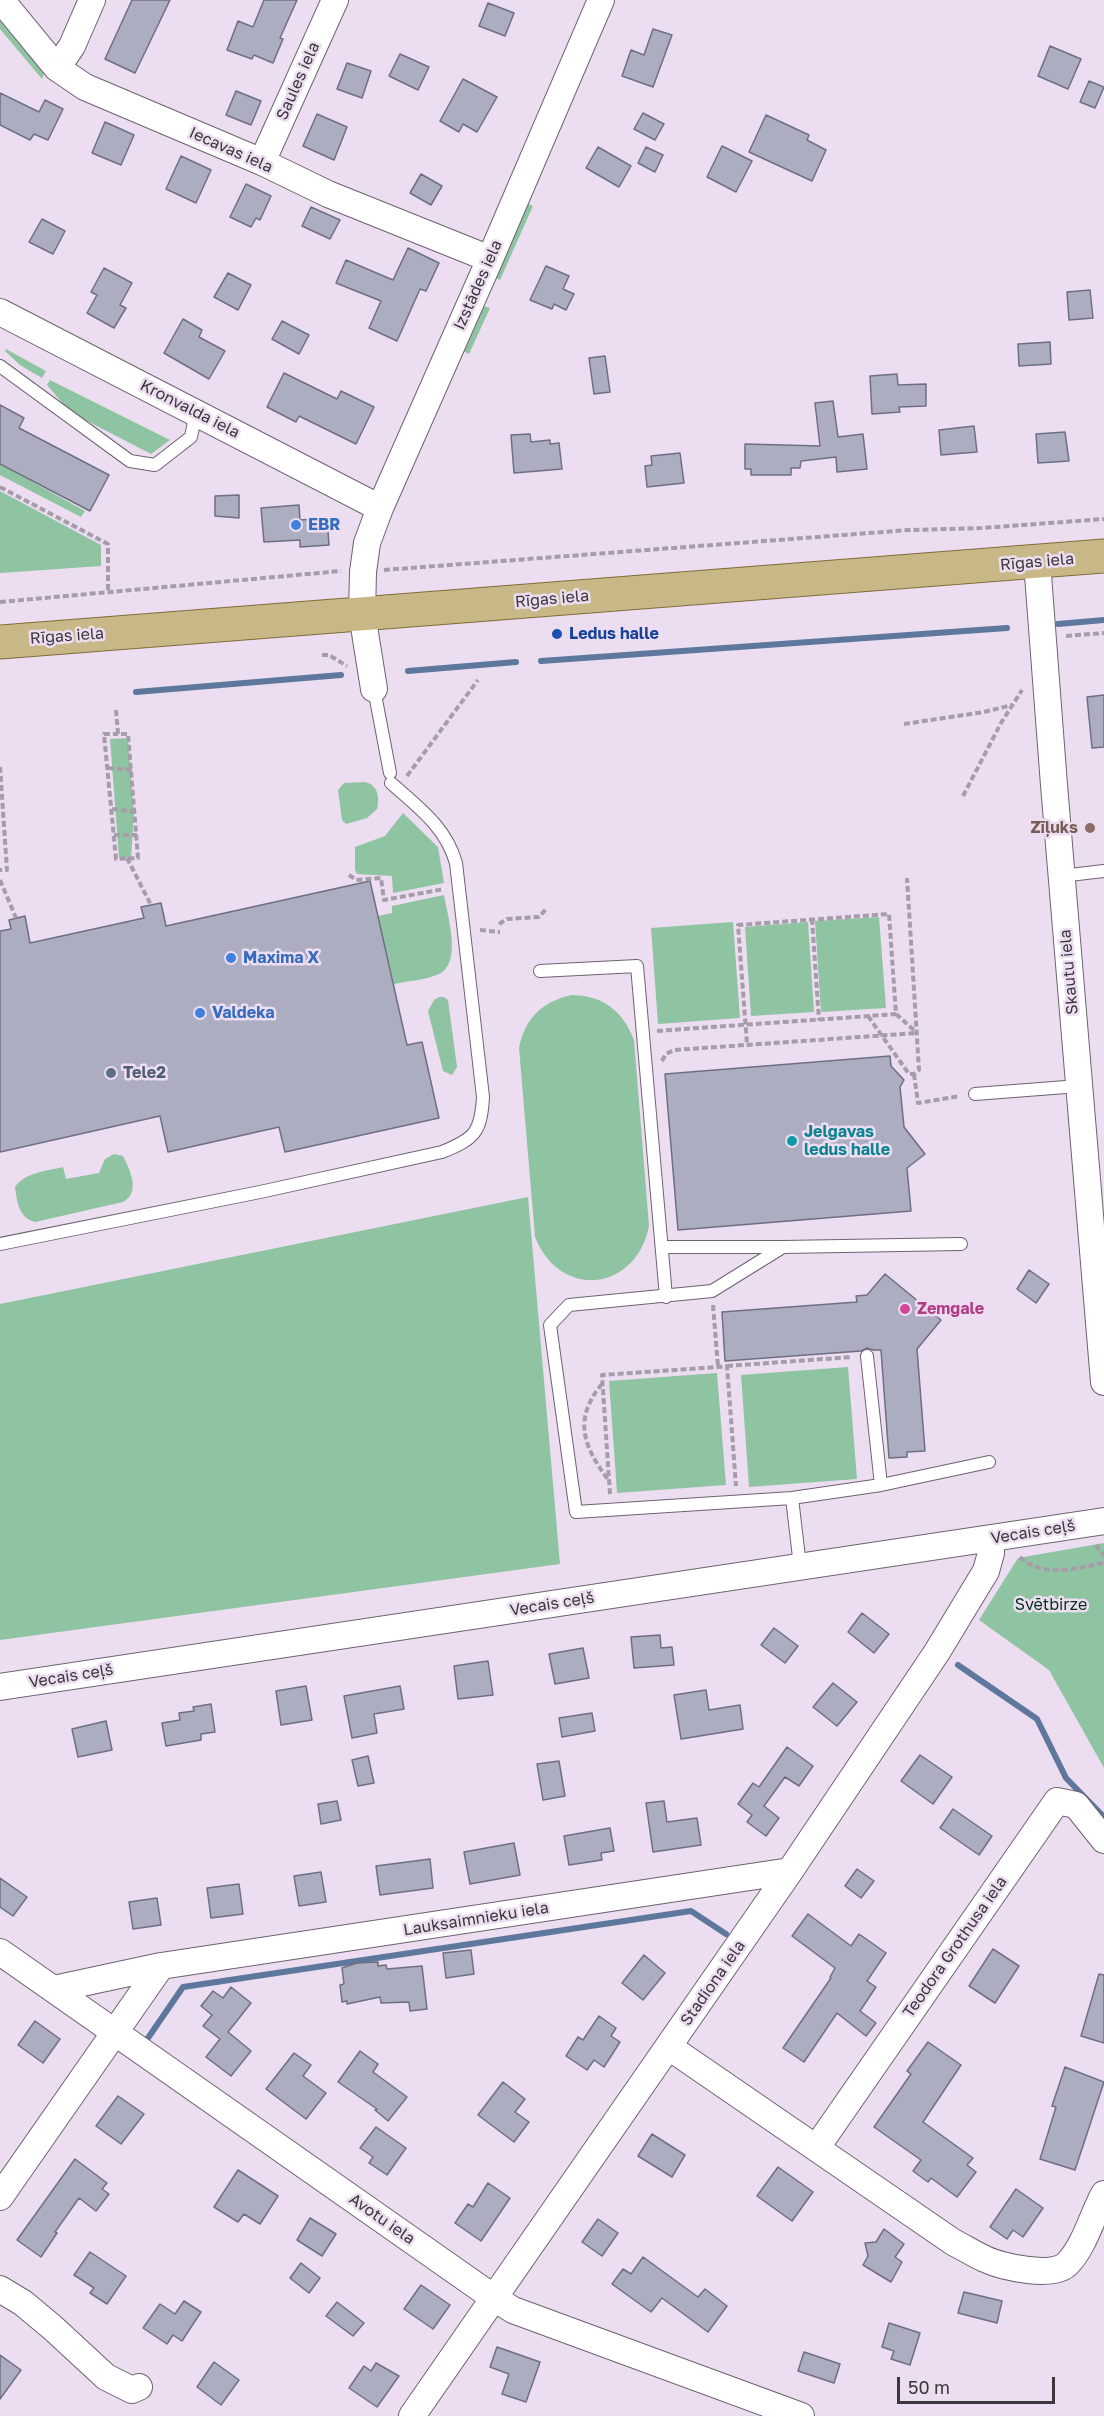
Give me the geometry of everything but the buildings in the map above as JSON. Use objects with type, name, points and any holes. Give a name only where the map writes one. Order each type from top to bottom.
[{"type":"main road","name":"Rīgas iela","points":[[0,642],[1104,556]]},
{"type":"street","name":"Iecavas iela","points":[[2,0],[57,68],[85,87],[262,162],[328,195],[490,259]]},
{"type":"street","points":[[57,68],[72,46],[92,0]]},
{"type":"street","name":"Saules iela","points":[[262,162],[335,0]]},
{"type":"street","name":"Izstādes iela","points":[[374,689],[362,614],[363,571],[367,543],[380,508],[601,0]]},
{"type":"street","name":"Kronvalda iela","points":[[0,312],[380,508]]},
{"type":"street","name":"Skautu iela","points":[[1038,562],[1061,876],[1104,1383]]},
{"type":"street","name":"Vecais ceļš","points":[[0,1687],[1104,1521]]},
{"type":"street","name":"Stadiona iela","points":[[412,2416],[790,1871],[937,1652],[986,1571],[995,1539]]},
{"type":"street","name":"Teodora Grothusa iela","points":[[817,2147],[1057,1801],[1076,1805],[1104,1840]]},
{"type":"street","name":"Lauksaimnieku iela","points":[[54,1989],[161,1966],[790,1871]]},
{"type":"street","name":"Avotu iela","points":[[0,1953],[513,2310],[801,2416]]},
{"type":"street","points":[[0,2198],[161,1966]]},
{"type":"street","points":[[669,2047],[952,2242],[987,2260],[1038,2271],[1059,2271],[1068,2264],[1077,2251],[1104,2194]]},
{"type":"street","points":[[0,2289],[23,2303],[106,2377],[132,2390],[139,2387]]},
{"type":"lane","points":[[0,366],[130,461],[155,465],[191,437],[196,412]]},
{"type":"lane","points":[[0,1244],[442,1152],[468,1142],[477,1131],[482,1118],[483,1097],[456,863],[446,837],[438,826],[393,782],[374,689]]},
{"type":"lane","points":[[1061,876],[1104,871]]},
{"type":"lane","points":[[540,971],[637,966],[666,1297]]},
{"type":"lane","points":[[975,1094],[1078,1086]]},
{"type":"lane","points":[[663,1247],[961,1244]]},
{"type":"lane","points":[[783,1247],[712,1291],[569,1305],[550,1324],[576,1512],[792,1498],[881,1485],[989,1462]]},
{"type":"lane","points":[[867,1356],[881,1485]]},
{"type":"lane","points":[[792,1498],[800,1566]]},
{"type":"path","points":[[0,487],[108,544],[108,593]]},
{"type":"path","points":[[0,602],[363,571],[909,530],[982,528],[1104,519]]},
{"type":"path","points":[[1063,636],[1104,633]]},
{"type":"path","points":[[393,782],[478,680]]},
{"type":"path","points":[[963,796],[1022,690]]},
{"type":"path","points":[[904,724],[938,717],[984,712],[1012,705]]},
{"type":"path","points":[[116,710],[118,734]]},
{"type":"path","points":[[104,734],[128,734],[138,858],[116,859],[108,768],[104,734]]},
{"type":"path","points":[[0,767],[2,824],[7,870],[0,870]]},
{"type":"path","points":[[108,768],[132,770]]},
{"type":"path","points":[[111,809],[136,812]]},
{"type":"path","points":[[114,835],[137,835]]},
{"type":"path","points":[[0,847],[6,847]]},
{"type":"path","points":[[127,858],[151,905]]},
{"type":"path","points":[[349,875],[356,880],[381,879],[384,900],[459,887]]},
{"type":"path","points":[[868,1016],[909,1074],[914,1074],[919,1070],[907,878]]},
{"type":"path","points":[[0,880],[16,918]]},
{"type":"path","points":[[499,924],[507,919],[539,917],[547,908]]},
{"type":"path","points":[[747,1044],[738,925],[889,914],[896,1014],[917,1033]]},
{"type":"path","points":[[812,919],[819,1020]]},
{"type":"path","points":[[643,1032],[896,1014]]},
{"type":"path","points":[[648,1080],[660,1080],[661,1064],[666,1054],[674,1050],[917,1033]]},
{"type":"path","points":[[914,1074],[918,1103],[975,1094]]},
{"type":"path","points":[[712,1291],[718,1367]]},
{"type":"path","points":[[612,1510],[602,1375],[867,1356]]},
{"type":"path","points":[[728,1366],[737,1502]]},
{"type":"path","points":[[602,1383],[589,1399],[585,1411],[585,1433],[593,1459],[610,1482]]},
{"type":"path","points":[[995,1539],[1030,1566],[1052,1571],[1104,1563]]},
{"type":"green space","points":[[0,11],[45,70],[42,79],[0,29]]},
{"type":"green space","points":[[522,201],[533,206],[500,280],[492,276]]},
{"type":"green space","points":[[480,305],[490,308],[469,354],[461,350]]},
{"type":"green space","points":[[6,349],[46,371],[42,378],[20,365],[5,351]]},
{"type":"green space","points":[[50,380],[170,440],[151,454],[70,412],[47,385]]},
{"type":"green space","points":[[0,464],[85,511],[81,517],[0,475]]},
{"type":"green space","points":[[0,491],[101,545],[101,566],[0,573]]},
{"type":"green space","points":[[128,738],[134,814],[131,858],[119,857],[110,739]]},
{"type":"green space","points":[[365,782],[373,786],[377,792],[377,809],[367,818],[346,824],[342,820],[338,790],[344,783]]},
{"type":"green space","points":[[403,813],[438,847],[444,883],[393,893],[392,876],[357,874],[355,847],[385,836]]},
{"type":"green space","points":[[444,895],[452,937],[450,960],[446,968],[434,976],[394,984],[378,916],[392,913],[392,906]]},
{"type":"green space","points":[[879,917],[886,1008],[821,1012],[815,921]]},
{"type":"green space","points":[[733,922],[740,1018],[658,1024],[651,928]]},
{"type":"green space","points":[[808,922],[814,1012],[751,1016],[745,927]]},
{"type":"green space","points":[[571,995],[593,998],[610,1007],[624,1021],[634,1040],[649,1226],[641,1248],[629,1264],[614,1275],[596,1280],[579,1279],[562,1271],[547,1257],[535,1237],[519,1048],[526,1028],[536,1013],[551,1002]]},
{"type":"green space","points":[[439,997],[448,1000],[457,1067],[452,1075],[443,1071],[428,1011],[434,1000]]},
{"type":"green space","points":[[114,1154],[123,1156],[132,1180],[132,1193],[123,1202],[35,1222],[22,1213],[15,1187],[25,1178],[63,1167],[66,1179],[99,1173],[105,1159]]},
{"type":"green space","points":[[528,1197],[560,1564],[0,1640],[0,1304]]},
{"type":"green space","points":[[848,1367],[857,1479],[749,1487],[741,1375]]},
{"type":"green space","points":[[717,1373],[726,1485],[617,1493],[609,1381]]},
{"type":"green space","name":"Svētbirze","points":[[1104,1543],[1104,1768],[1049,1670],[979,1620],[1018,1558]]},
{"type":"waterway","points":[[1058,624],[1104,620]]},
{"type":"waterway","points":[[541,661],[1007,628]]},
{"type":"waterway","points":[[408,671],[516,662]]},
{"type":"waterway","points":[[136,692],[341,675]]},
{"type":"waterway","points":[[958,1665],[1037,1719],[1066,1778],[1104,1817]]},
{"type":"waterway","points":[[148,2038],[183,1987],[691,1911],[726,1934]]},
{"type":"place","name":"EBR","points":[[296,525]]},
{"type":"place","name":"Ledus halle","points":[[557,634]]},
{"type":"place","name":"Zīļuks","points":[[1090,828]]},
{"type":"place","name":"Maxima X","points":[[231,958]]},
{"type":"place","name":"Valdeka","points":[[200,1013]]},
{"type":"place","name":"Tele2","points":[[111,1073]]},
{"type":"place","name":"Jelgavas ledus halle","points":[[792,1141]]},
{"type":"place","name":"Zemgale","points":[[905,1309]]}]
